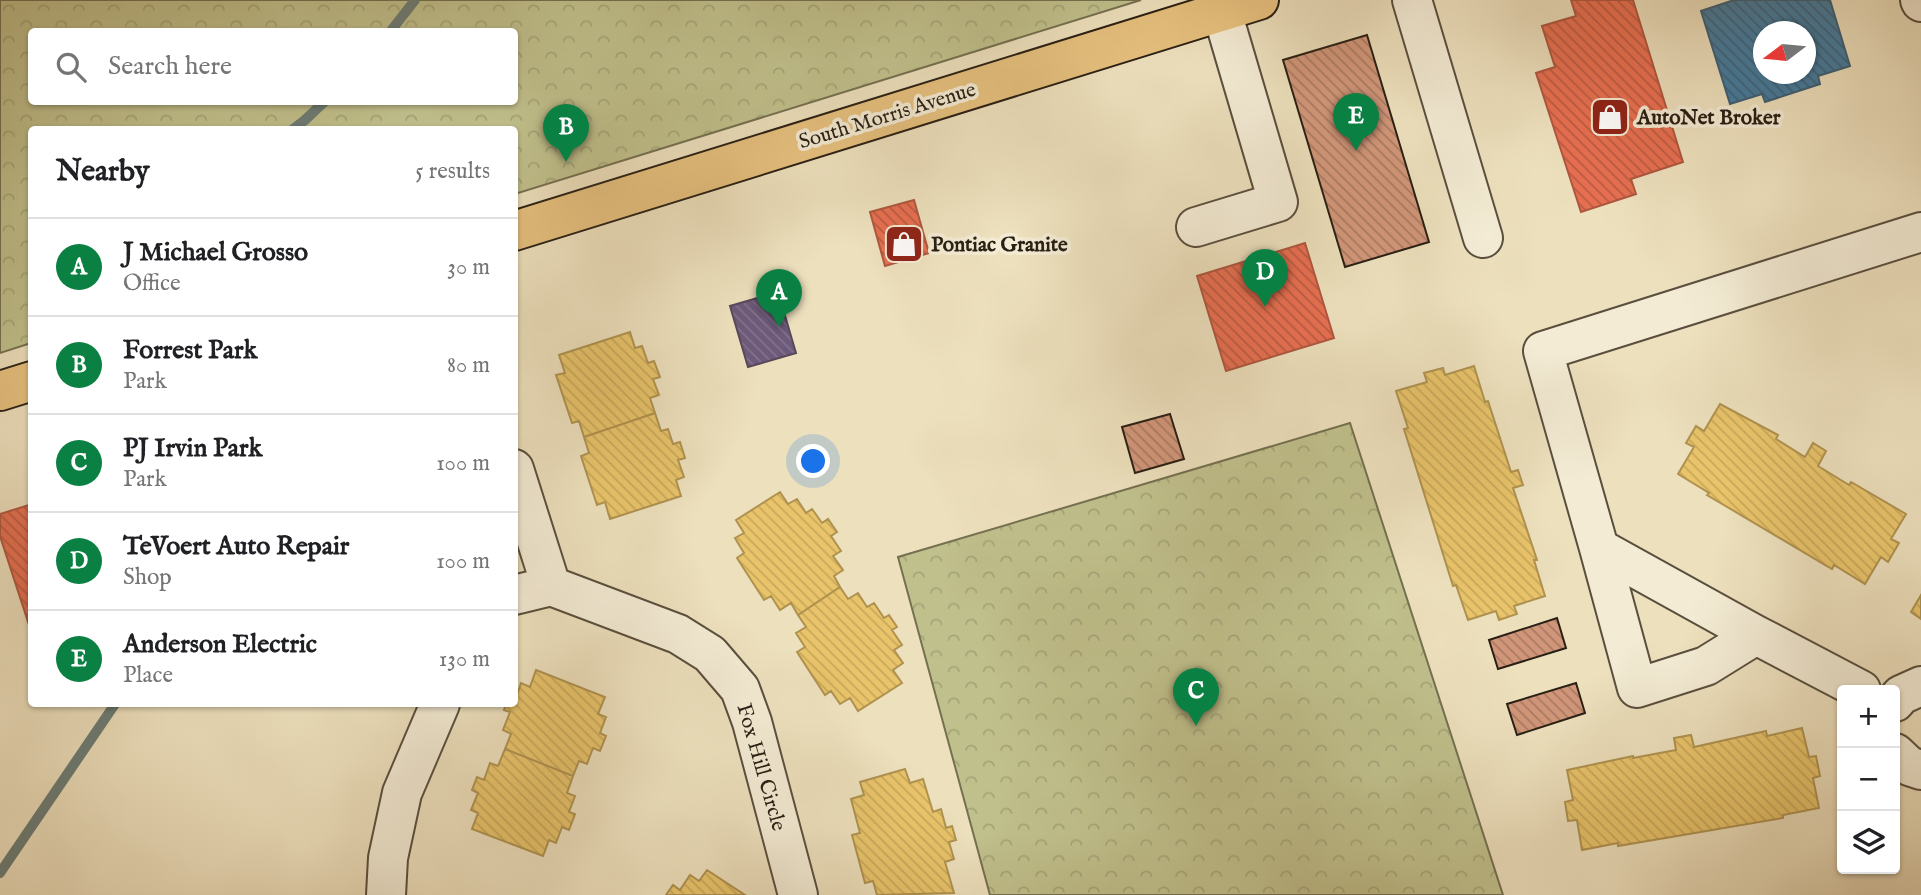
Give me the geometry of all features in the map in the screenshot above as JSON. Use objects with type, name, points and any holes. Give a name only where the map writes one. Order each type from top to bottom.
[{"type":"main road","name":"South Morris Avenue","points":[[518,230],[1238,5]]},
{"type":"main road","points":[[0,391],[28,382]]},
{"type":"lane","points":[[1412,0],[1483,238]]},
{"type":"lane","points":[[1196,227],[1279,202],[1238,5]]},
{"type":"lane","points":[[1756,635],[1706,666],[1637,688],[1543,351],[1921,232]]},
{"type":"lane","points":[[518,482],[551,586],[518,594]]},
{"type":"lane","points":[[1599,548],[1851,685]]},
{"type":"lane","name":"Fox Hill Circle","points":[[551,586],[678,634],[710,654],[740,689],[752,722],[798,895]]},
{"type":"lane","points":[[1900,697],[1907,691],[1921,686]]},
{"type":"lane","points":[[386,895],[388,858],[402,793],[439,707]]},
{"type":"lane","points":[[1900,758],[1909,766],[1921,770]]},
{"type":"green space","points":[[0,0],[1141,0],[518,193],[518,126],[28,126],[28,344],[0,353]]},
{"type":"green space","points":[[1350,423],[1503,895],[990,895],[898,557]]},
{"type":"building: Homes","points":[[630,332],[635,348],[642,346],[648,363],[654,361],[660,377],[653,379],[659,395],[650,398],[655,413],[584,437],[579,421],[572,423],[556,375],[565,373],[559,355]]},
{"type":"building: Homes","points":[[1474,366],[1511,472],[1518,470],[1523,485],[1513,488],[1537,560],[1534,560],[1545,596],[1514,606],[1517,614],[1499,620],[1496,611],[1468,620],[1456,585],[1453,586],[1404,429],[1408,428],[1396,391],[1427,382],[1424,373],[1443,368],[1445,375]]},
{"type":"building: Homes","points":[[1720,404],[1778,435],[1776,439],[1805,457],[1813,443],[1826,451],[1818,466],[1906,514],[1891,539],[1899,543],[1888,562],[1881,557],[1865,584],[1834,565],[1832,569],[1707,495],[1709,493],[1678,474],[1694,447],[1686,443],[1696,426],[1704,431]]},
{"type":"building: Homes","points":[[655,413],[661,431],[668,429],[673,444],[680,442],[685,458],[678,460],[684,477],[676,480],[681,496],[610,519],[605,502],[597,505],[581,456],[589,453],[584,437]]},
{"type":"building: Homes","points":[[780,492],[788,504],[797,499],[806,513],[812,509],[822,523],[828,519],[837,532],[831,536],[841,551],[833,556],[843,570],[834,576],[840,587],[798,615],[791,603],[780,610],[771,596],[764,600],[737,558],[744,553],[735,538],[744,533],[736,520]]},
{"type":"building: Homes","points":[[840,587],[848,599],[858,593],[867,607],[874,603],[884,618],[889,615],[897,627],[892,630],[902,645],[894,650],[903,663],[893,670],[902,683],[858,711],[850,698],[840,704],[831,691],[825,695],[797,652],[805,647],[796,633],[806,627],[798,615]]},
{"type":"building: Homes","points":[[1921,595],[1921,619],[1911,612]]},
{"type":"building: Homes","points":[[536,670],[605,697],[598,714],[606,717],[600,733],[606,736],[600,751],[593,748],[587,764],[579,761],[573,776],[505,749],[511,734],[503,730],[510,712],[504,710],[505,707],[518,707],[521,683],[530,687]]},
{"type":"building: Homes","points":[[1802,728],[1809,757],[1816,756],[1820,776],[1813,778],[1819,808],[1783,815],[1783,818],[1582,850],[1577,820],[1568,821],[1565,802],[1573,800],[1567,770],[1676,750],[1674,738],[1691,735],[1694,747],[1766,731],[1767,736]]},
{"type":"building: Homes","points":[[505,749],[573,776],[567,793],[575,796],[569,812],[575,814],[569,830],[562,827],[556,843],[549,840],[543,856],[472,829],[478,813],[471,810],[478,793],[472,790],[477,777],[484,780],[490,763],[498,766]]},
{"type":"building: Homes","points":[[905,769],[910,783],[923,779],[933,812],[941,809],[946,828],[952,826],[956,840],[949,842],[954,859],[945,862],[954,893],[877,895],[873,881],[865,883],[852,835],[860,833],[851,799],[864,795],[860,782]]},
{"type":"building: Homes","points":[[707,870],[745,895],[666,895],[673,885],[680,890],[690,875],[699,881]]},
{"type":"building: Shops","name":"AutoNet Broker","points":[[1571,0],[1633,0],[1683,162],[1631,179],[1636,194],[1581,212],[1536,73],[1555,67],[1542,26],[1576,16]]},
{"type":"building: Shops","points":[[914,200],[929,253],[885,266],[870,212]]},
{"type":"building: Shops","points":[[1305,243],[1334,338],[1226,371],[1197,276]]},
{"type":"building: Shops","points":[[28,505],[28,622],[0,536],[0,514]]},
{"type":"building: Offices","points":[[778,292],[796,353],[748,367],[730,306]]},
{"type":"building: Public","points":[[1734,0],[1830,0],[1850,66],[1818,76],[1820,84],[1765,102],[1762,94],[1730,104],[1701,11]]},
{"type":"building: Other","points":[[1367,35],[1429,242],[1345,267],[1283,60]]},
{"type":"building: Other","points":[[1170,414],[1184,459],[1135,473],[1122,427]]},
{"type":"building: Other","points":[[1557,618],[1566,648],[1498,669],[1489,640]]},
{"type":"building: Other","points":[[1576,683],[1585,713],[1517,735],[1507,704]]},
{"type":"waterway","points":[[393,28],[415,0]]},
{"type":"waterway","points":[[297,126],[321,105]]},
{"type":"waterway","points":[[0,873],[113,707]]},
{"type":"place","name":"AutoNet Broker","points":[[1610,117]]},
{"type":"place","name":"Anderson Electric","points":[[1356,151]]},
{"type":"place","name":"Forrest Park","points":[[566,162]]},
{"type":"place","name":"Pontiac Granite","points":[[904,244]]},
{"type":"place","name":"TeVoert Auto Repair","points":[[1265,307]]},
{"type":"place","name":"J Michael Grosso","points":[[779,327]]},
{"type":"place","name":"PJ Irvin Park","points":[[1196,726]]}]
